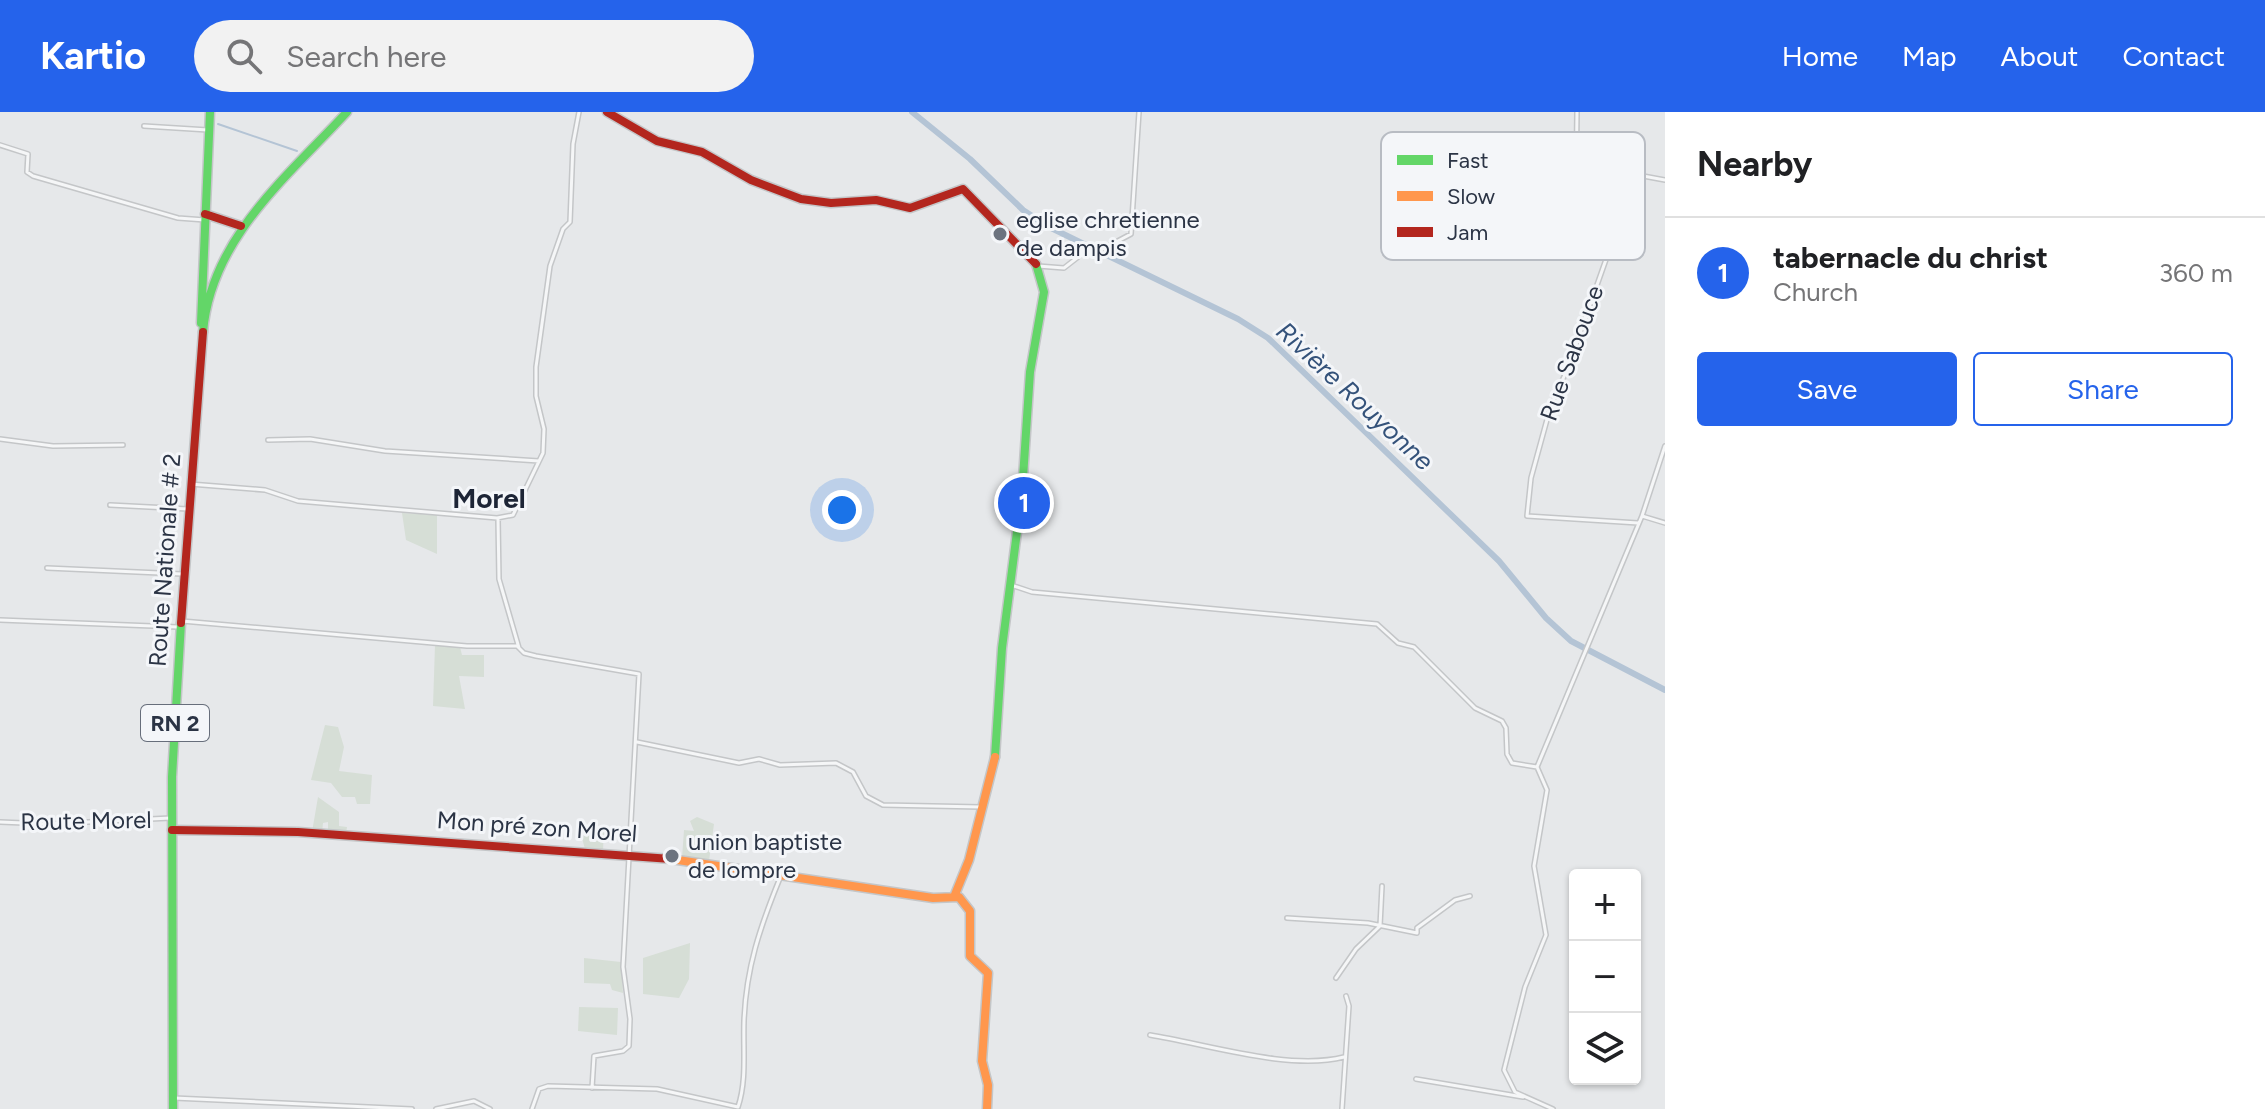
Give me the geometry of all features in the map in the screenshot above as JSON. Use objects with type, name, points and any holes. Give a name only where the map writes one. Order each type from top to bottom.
[{"type":"street","points":[[201,338],[210,112]]},
{"type":"street","name":"Route Nationale # 2","points":[[173,1109],[172,818],[189,484],[201,338],[212,283],[241,226],[347,112]]},
{"type":"street","points":[[189,484],[265,490],[298,501],[497,518],[513,515],[539,461],[544,429],[536,396],[536,367],[550,266],[563,229],[570,222],[573,144],[579,112]]},
{"type":"street","points":[[607,112],[657,141],[702,152],[751,180],[801,199],[831,203],[876,200],[910,208],[963,189],[1038,266],[1044,303],[1030,372],[1011,585],[1004,618],[995,765],[981,807],[969,860],[954,897],[959,897],[970,911],[970,956],[988,973],[982,1061],[988,1085],[987,1109]]},
{"type":"street","points":[[1038,266],[1064,268],[1082,254],[1101,250],[1131,234],[1139,112]]},
{"type":"street","name":"Rue Sabouce","points":[[1577,112],[1577,132]]},
{"type":"street","points":[[144,126],[209,131]]},
{"type":"street","points":[[0,145],[28,154],[27,172],[33,176],[178,218],[205,217],[241,226]]},
{"type":"street","points":[[1645,176],[1665,180]]},
{"type":"street","name":"Rue Sabouce","points":[[1606,260],[1567,370],[1551,405],[1531,478],[1527,516],[1638,523]]},
{"type":"street","points":[[0,439],[53,446],[123,445]]},
{"type":"street","points":[[268,440],[310,439],[385,451],[539,461]]},
{"type":"street","points":[[1523,1097],[1511,1086],[1504,1070],[1525,987],[1546,935],[1534,866],[1547,790],[1537,767],[1607,592],[1642,516],[1665,446]]},
{"type":"street","points":[[110,505],[188,509]]},
{"type":"street","points":[[1642,516],[1665,523]]},
{"type":"street","points":[[497,518],[499,579],[519,648]]},
{"type":"street","points":[[47,568],[185,574]]},
{"type":"street","points":[[1011,585],[1032,592],[1377,624],[1398,643],[1414,647],[1475,708],[1502,721],[1512,763],[1537,767]]},
{"type":"street","points":[[0,620],[182,624],[519,648],[536,656],[562,658],[612,671],[636,671],[641,682],[635,722],[637,742],[627,853],[623,967],[630,1019],[629,1046],[623,1051],[594,1056],[592,1088]]},
{"type":"street","points":[[637,742],[739,763],[759,759],[780,765],[836,763],[853,772],[866,796],[883,805],[981,807]]},
{"type":"street","name":"Route Morel","points":[[0,822],[47,824],[172,818]]},
{"type":"street","name":"Mon pré zon Morel","points":[[172,830],[298,832],[452,841],[493,848],[627,853],[697,860],[922,897],[954,897]]},
{"type":"street","points":[[532,1109],[542,1086],[657,1089],[738,1108],[744,1091],[744,1023],[755,941],[780,876]]},
{"type":"street","points":[[1336,978],[1356,949],[1380,926],[1382,886]]},
{"type":"street","points":[[1287,918],[1380,926],[1417,933],[1417,928],[1436,912],[1470,896]]},
{"type":"street","points":[[1342,1109],[1349,1006],[1346,996]]},
{"type":"street","points":[[1150,1035],[1317,1064],[1344,1057]]},
{"type":"street","points":[[1416,1079],[1523,1097],[1553,1109]]},
{"type":"street","points":[[174,1098],[412,1109]]},
{"type":"street","points":[[436,1109],[474,1101],[490,1109]]},
{"type":"shaded area","points":[[402,513],[437,515],[437,554],[406,540]]},
{"type":"shaded area","points":[[435,645],[460,647],[462,655],[484,655],[484,677],[459,676],[465,709],[433,706]]},
{"type":"shaded area","points":[[325,725],[338,727],[344,747],[339,771],[372,775],[370,804],[357,804],[355,797],[342,797],[331,783],[311,780]]},
{"type":"shaded area","points":[[318,797],[339,812],[339,826],[347,827],[346,834],[328,832],[328,822],[323,823],[322,833],[312,832]]},
{"type":"shaded area","points":[[697,817],[714,824],[709,861],[682,858],[684,830],[694,831],[690,821]]},
{"type":"shaded area","points":[[594,826],[604,828],[603,851],[585,849],[580,831]]},
{"type":"shaded area","points":[[690,943],[689,979],[679,998],[643,994],[643,958]]},
{"type":"shaded area","points":[[584,958],[621,962],[623,993],[612,990],[610,984],[584,983]]},
{"type":"shaded area","points":[[579,1007],[618,1008],[617,1035],[578,1031]]},
{"type":"waterway","name":"Rivière Rouyonne","points":[[912,112],[970,159],[1023,210],[1049,227],[1238,319],[1268,338],[1499,561],[1546,618],[1571,641],[1665,690]]},
{"type":"waterway","points":[[218,124],[297,151]]},
{"type":"traffic: fast","points":[[201,323],[210,112]]},
{"type":"traffic: fast","points":[[203,332],[209,298],[220,267],[236,238],[277,185],[347,112]]},
{"type":"traffic: fast","points":[[995,757],[1002,648],[1022,493],[1030,372],[1044,292],[1036,264]]},
{"type":"traffic: fast","points":[[173,1109],[172,777],[181,623]]},
{"type":"traffic: slow","points":[[954,897],[969,860],[995,757]]},
{"type":"traffic: slow","points":[[671,859],[933,898],[959,897],[970,911],[970,956],[988,973],[982,1061],[988,1085],[987,1109]]},
{"type":"traffic: jam","points":[[607,112],[657,141],[702,152],[751,180],[801,199],[831,203],[876,200],[910,208],[963,189],[1036,264]]},
{"type":"traffic: jam","points":[[205,214],[241,226]]},
{"type":"traffic: jam","points":[[181,623],[203,332]]},
{"type":"traffic: jam","points":[[172,830],[298,832],[671,859]]},
{"type":"place","name":"eglise chretienne de dampis","points":[[1000,234]]},
{"type":"place","name":"tabernacle du christ","points":[[1024,503]]},
{"type":"place","name":"union baptiste de lompre","points":[[672,856]]},
{"type":"district","name":"Morel","points":[[489,498]]}]
